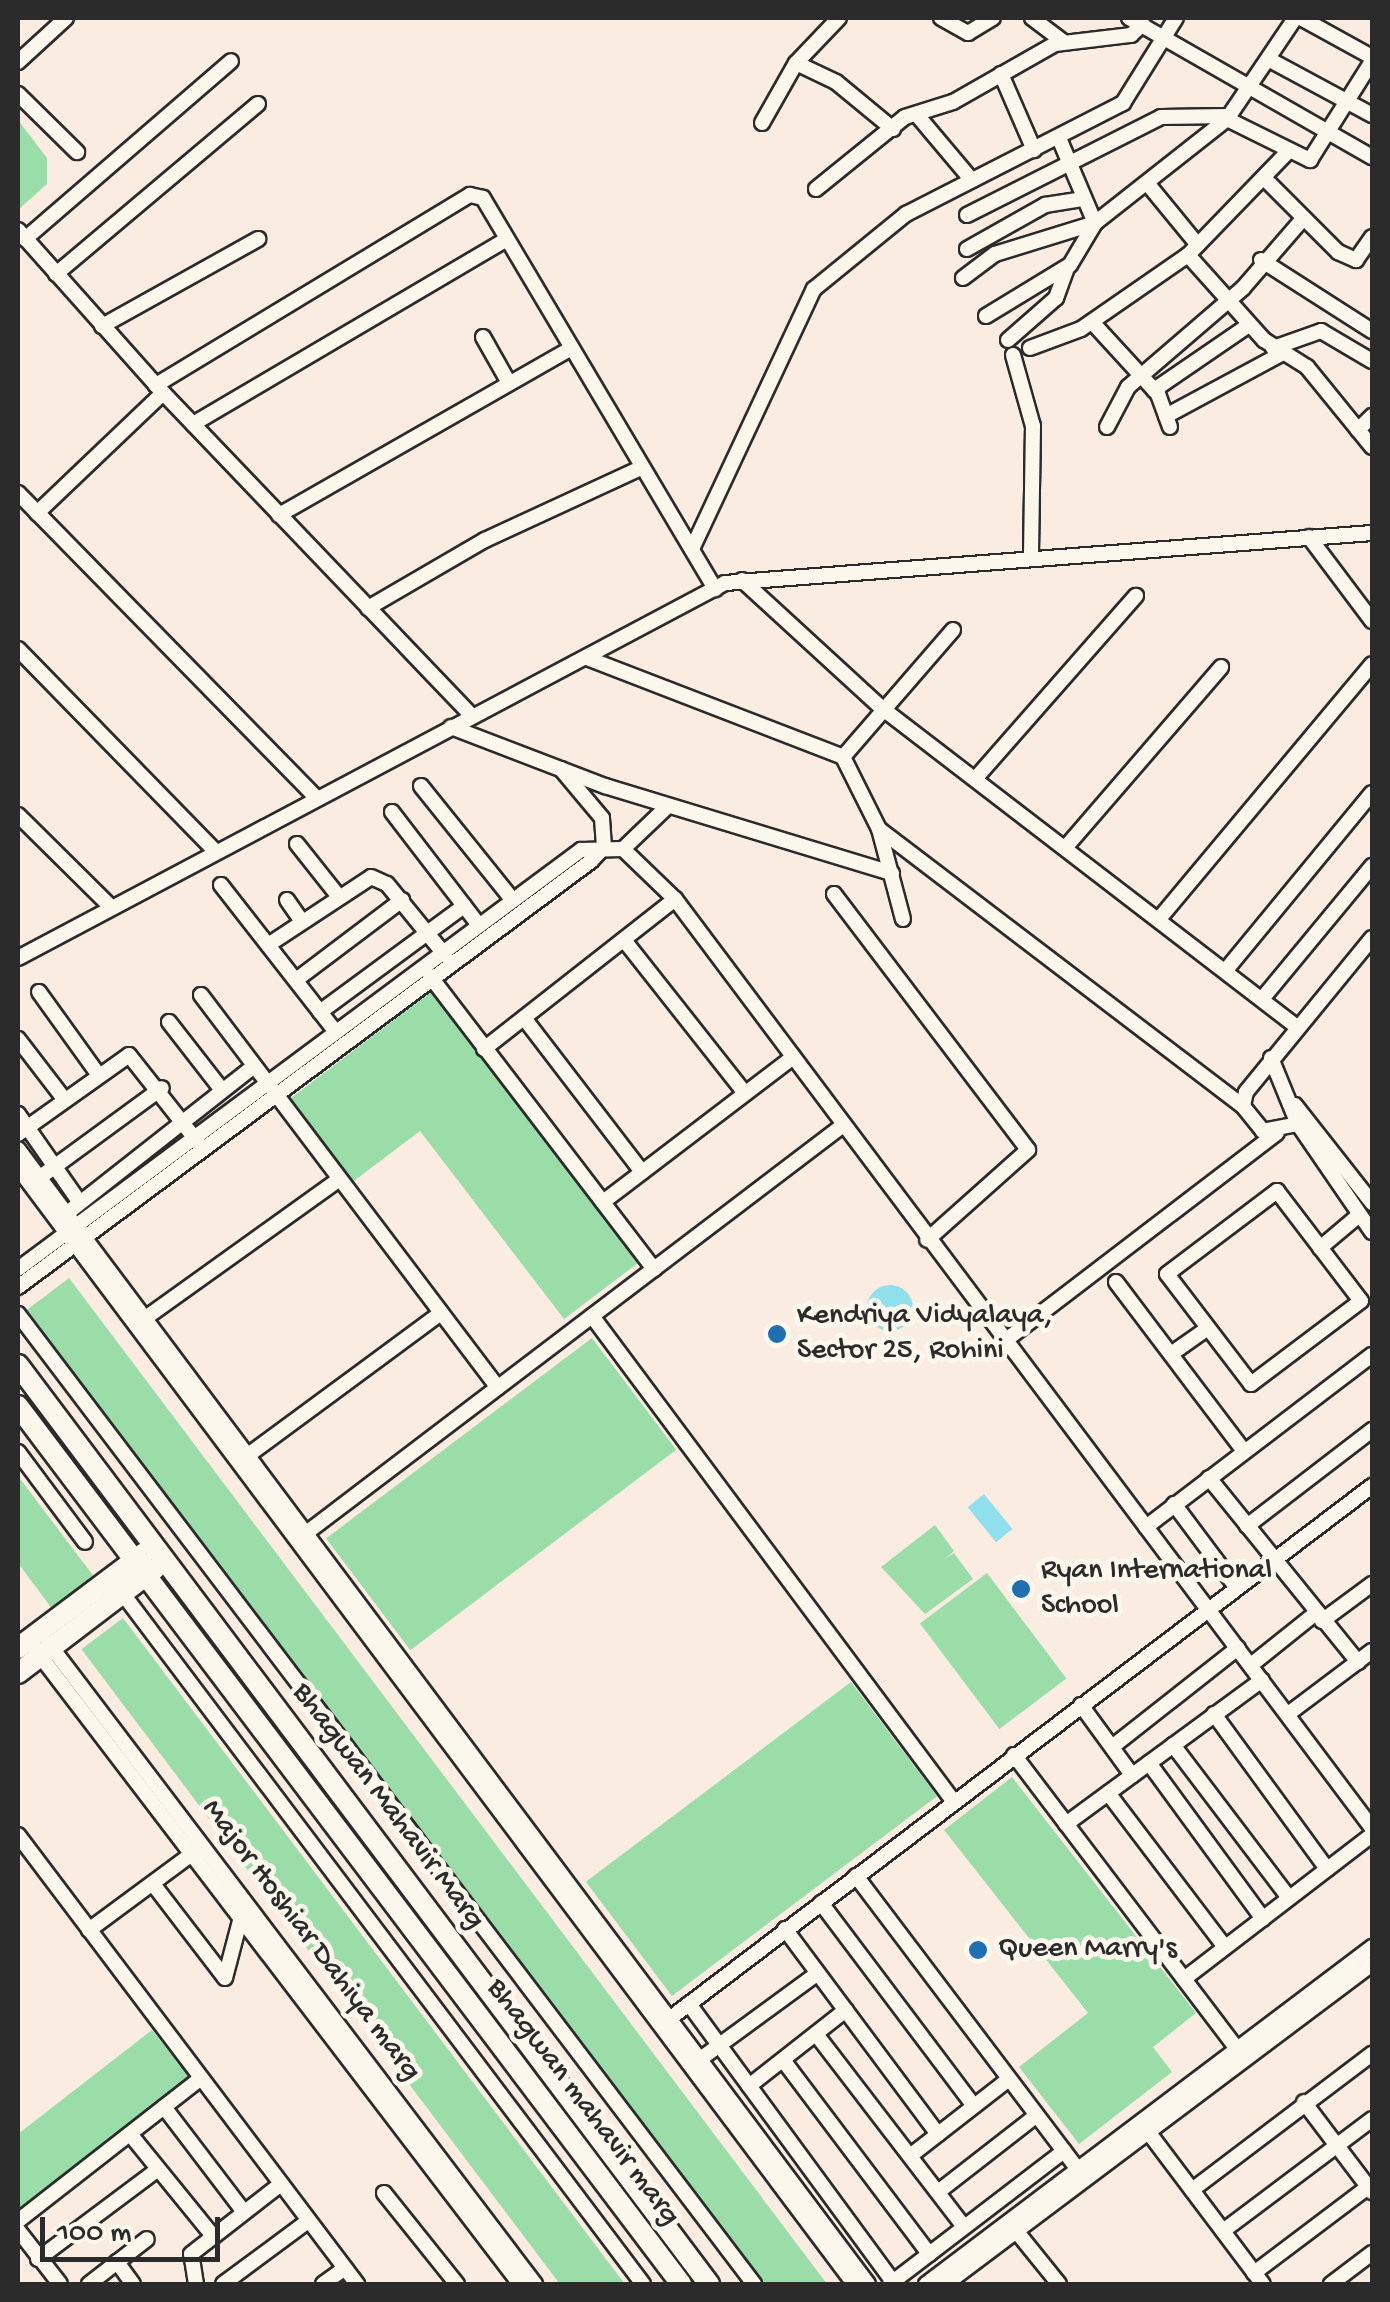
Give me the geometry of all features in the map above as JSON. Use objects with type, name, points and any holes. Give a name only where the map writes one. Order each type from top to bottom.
[{"type":"main road","name":"Bhagwan Mahavir Marg","points":[[18,1365],[709,2284]]},
{"type":"main road","name":"Bhagwan mahavir marg","points":[[18,1406],[681,2284]]},
{"type":"main road","points":[[18,1672],[35,1645],[159,1553]]},
{"type":"main road","points":[[552,2114],[570,2100]]},
{"type":"street","points":[[18,62],[66,18]]},
{"type":"street","points":[[762,123],[796,63],[840,18]]},
{"type":"street","points":[[941,18],[968,33],[993,18]]},
{"type":"street","points":[[1032,18],[1063,41]]},
{"type":"street","points":[[692,549],[764,409],[805,302],[878,234],[970,178],[1059,138],[1123,103],[1176,18]]},
{"type":"street","points":[[967,215],[1161,117],[1228,117],[1286,154],[1310,160],[1332,134],[1372,59],[1298,18],[1254,89],[1228,117],[1095,223],[1067,268],[1056,298],[1011,348],[1032,426],[1031,557]]},
{"type":"street","points":[[816,188],[893,129],[1063,41],[1131,35],[1136,21],[1372,157]]},
{"type":"street","points":[[1270,60],[1372,115]]},
{"type":"street","points":[[231,61],[21,234],[159,389],[472,716]]},
{"type":"street","points":[[796,63],[836,82],[893,129]]},
{"type":"street","points":[[1001,74],[1034,150]]},
{"type":"street","points":[[18,94],[77,152]]},
{"type":"street","points":[[56,274],[258,104]]},
{"type":"street","points":[[918,116],[970,178]]},
{"type":"street","points":[[1059,138],[1066,164],[1095,223]]},
{"type":"street","points":[[1030,348],[1092,322],[1193,250],[1266,180],[1286,154]]},
{"type":"street","points":[[1266,180],[1301,221],[1349,258],[1372,239]]},
{"type":"street","points":[[1147,182],[1225,299],[1277,351],[1307,366],[1372,447]]},
{"type":"street","points":[[36,513],[159,389],[470,195],[484,198],[568,350],[715,588]]},
{"type":"street","points":[[967,249],[1045,205],[1081,199]]},
{"type":"street","points":[[1107,427],[1140,376],[1225,299],[1301,221]]},
{"type":"street","points":[[963,278],[995,254],[1095,223]]},
{"type":"street","points":[[102,326],[258,239]]},
{"type":"street","points":[[193,424],[507,239]]},
{"type":"street","points":[[1261,260],[1372,332]]},
{"type":"street","points":[[986,316],[1067,268]]},
{"type":"street","points":[[1092,322],[1154,390],[1168,421],[1277,351],[1321,331],[1372,361]]},
{"type":"street","points":[[1154,390],[1250,326]]},
{"type":"street","points":[[483,337],[509,383]]},
{"type":"street","points":[[279,515],[568,350]]},
{"type":"street","points":[[1358,430],[1372,416]]},
{"type":"street","points":[[368,608],[484,540],[641,468]]},
{"type":"street","points":[[18,493],[316,797]]},
{"type":"street","points":[[18,958],[214,850],[715,588],[742,580],[1372,533]]},
{"type":"street","points":[[1309,536],[1372,620]]},
{"type":"street","points":[[742,580],[882,709],[1297,1027]]},
{"type":"street","points":[[976,779],[1136,596]]},
{"type":"street","points":[[843,757],[953,630]]},
{"type":"street","points":[[18,649],[214,850]]},
{"type":"street","points":[[586,658],[843,757],[879,828],[903,919]]},
{"type":"street","points":[[1159,919],[1372,664]]},
{"type":"street","points":[[1064,848],[1221,666]]},
{"type":"street","points":[[451,727],[668,806],[892,873]]},
{"type":"street","points":[[561,770],[602,818],[604,847]]},
{"type":"street","points":[[421,786],[512,899]]},
{"type":"street","points":[[1226,970],[1372,793]]},
{"type":"street","points":[[623,849],[668,806]]},
{"type":"street","points":[[392,812],[478,924]]},
{"type":"street","points":[[18,815],[109,906]]},
{"type":"street","points":[[879,828],[1243,1106],[1262,1131],[1277,1133]]},
{"type":"street","points":[[296,844],[336,894]]},
{"type":"street","points":[[270,1087],[335,1031],[604,847]]},
{"type":"street","points":[[18,1269],[430,976],[478,924],[581,850],[623,849],[675,899],[927,1240],[1288,1714],[1372,1832],[1184,1979]]},
{"type":"street","points":[[1262,999],[1372,866]]},
{"type":"street","points":[[268,944],[336,894],[370,876],[402,900],[446,956]]},
{"type":"street","points":[[221,885],[335,1031]]},
{"type":"street","points":[[834,894],[1028,1150],[927,1240]]},
{"type":"street","points":[[484,1049],[675,899]]},
{"type":"street","points":[[288,900],[301,920]]},
{"type":"street","points":[[296,980],[402,900]]},
{"type":"street","points":[[320,1012],[464,906]]},
{"type":"street","points":[[1243,1106],[1272,1058],[1372,938]]},
{"type":"street","points":[[624,940],[744,1092]]},
{"type":"street","points":[[430,976],[654,1269]]},
{"type":"street","points":[[39,992],[98,1074]]},
{"type":"street","points":[[201,996],[336,1181],[498,1387]]},
{"type":"street","points":[[524,1018],[642,1172]]},
{"type":"street","points":[[169,1022],[222,1090]]},
{"type":"street","points":[[18,1040],[64,1100]]},
{"type":"street","points":[[22,1131],[129,1054],[162,1088],[198,1142]]},
{"type":"street","points":[[602,1202],[793,1057]]},
{"type":"street","points":[[1272,1058],[1295,1105],[1372,1204]]},
{"type":"street","points":[[18,1286],[73,1231],[80,1202],[254,1066]]},
{"type":"street","points":[[40,1178],[162,1088]]},
{"type":"street","points":[[1295,1105],[1298,1124],[1372,1232]]},
{"type":"street","points":[[18,1114],[22,1131],[80,1202]]},
{"type":"street","points":[[1006,1340],[1277,1133],[1298,1124]]},
{"type":"street","points":[[301,1537],[842,1126]]},
{"type":"street","points":[[18,1149],[73,1231],[665,2022],[854,2284]]},
{"type":"street","points":[[18,1168],[144,1318],[248,1456],[301,1537]]},
{"type":"street","points":[[144,1318],[336,1181]]},
{"type":"street","points":[[1277,1191],[1361,1302],[1251,1384],[1208,1328],[1167,1274],[1277,1191]]},
{"type":"street","points":[[1320,1248],[1359,1215]]},
{"type":"street","points":[[1116,1282],[1244,1451]]},
{"type":"street","points":[[248,1456],[440,1313]]},
{"type":"street","points":[[18,1314],[754,2284]]},
{"type":"street","points":[[592,1316],[954,1802]]},
{"type":"street","points":[[1171,1354],[1208,1328]]},
{"type":"street","points":[[1146,1527],[1244,1451],[1370,1362]]},
{"type":"street","points":[[1248,1526],[1372,1430]]},
{"type":"street","points":[[18,1452],[85,1542]]},
{"type":"street","points":[[1210,1478],[1358,1662]]},
{"type":"street","points":[[665,2022],[1372,1486]]},
{"type":"street","points":[[1174,1504],[1236,1587]]},
{"type":"street","points":[[1251,1665],[1372,1584]]},
{"type":"street","points":[[116,1586],[643,2284]]},
{"type":"street","name":"Major Hoshiar Dahiya marg","points":[[35,1645],[198,1850],[521,2281]]},
{"type":"street","points":[[1112,1747],[1238,1648]]},
{"type":"street","points":[[1288,1714],[1372,1651]]},
{"type":"street","points":[[1066,1824],[1262,1680]]},
{"type":"street","points":[[1081,1705],[1132,1775]]},
{"type":"street","points":[[1214,1714],[1327,1869]]},
{"type":"street","points":[[1173,1744],[1289,1898]]},
{"type":"street","points":[[1014,1756],[1237,2049]]},
{"type":"street","points":[[1149,1763],[1262,1918]]},
{"type":"street","points":[[1108,1793],[1225,1947]]},
{"type":"street","points":[[18,1835],[357,2284]]},
{"type":"street","points":[[89,1930],[198,1850]]},
{"type":"street","name":"Major Hoshiar Dahiya marg","points":[[198,1850],[241,1916],[521,2281]]},
{"type":"street","points":[[856,1876],[1078,2170]]},
{"type":"street","points":[[153,1884],[225,1978],[241,1916]]},
{"type":"street","points":[[821,1903],[974,2106]]},
{"type":"street","points":[[785,1929],[938,2134]]},
{"type":"street","points":[[946,2284],[1017,2232],[1078,2170],[1145,2128],[1237,2049],[1372,1953]]},
{"type":"street","points":[[926,2284],[1036,2210],[1372,1953]]},
{"type":"street","points":[[699,2060],[818,1972]]},
{"type":"street","points":[[689,2004],[891,2283],[1064,2150]]},
{"type":"street","points":[[749,2086],[846,2010]]},
{"type":"street","points":[[665,2022],[699,2060],[868,2284]]},
{"type":"street","points":[[816,2034],[964,2227]]},
{"type":"street","points":[[1192,2190],[1372,2054]]},
{"type":"street","points":[[783,2060],[929,2254]]},
{"type":"street","points":[[18,2221],[201,2078]]},
{"type":"street","points":[[910,2156],[1010,2079]]},
{"type":"street","points":[[1145,2128],[1259,2279],[1371,2188],[1304,2102]]},
{"type":"street","points":[[164,2107],[244,2212]]},
{"type":"street","points":[[938,2192],[1037,2116]]},
{"type":"street","points":[[1223,2231],[1372,2118]]},
{"type":"street","points":[[130,2134],[213,2236]]},
{"type":"street","points":[[38,2258],[158,2170]]},
{"type":"street","points":[[196,2284],[188,2263],[213,2236],[281,2184]]},
{"type":"street","points":[[384,2192],[457,2284]]},
{"type":"street","points":[[222,2284],[308,2221]]},
{"type":"street","points":[[18,2230],[60,2284]]},
{"type":"street","points":[[1017,2232],[1060,2284]]},
{"type":"street","points":[[89,2284],[146,2240]]},
{"type":"street","points":[[1330,2284],[1372,2253]]},
{"type":"street","points":[[117,2262],[134,2284]]},
{"type":"street","points":[[324,2284],[344,2268]]},
{"type":"green space","points":[[18,120],[47,158],[47,184],[18,210]]},
{"type":"green space","points":[[431,992],[638,1263],[564,1319],[420,1131],[350,1184],[287,1101]]},
{"type":"green space","points":[[69,1278],[827,2284],[761,2284],[27,1310]]},
{"type":"green space","points":[[592,1338],[676,1450],[410,1650],[326,1538]]},
{"type":"green space","points":[[18,1476],[95,1578],[53,1610],[18,1563]]},
{"type":"green space","points":[[935,1525],[954,1551],[944,1560],[954,1553],[973,1579],[925,1614],[881,1567]]},
{"type":"green space","points":[[987,1573],[1066,1678],[999,1729],[920,1624]]},
{"type":"green space","points":[[123,1618],[625,2284],[560,2284],[81,1649]]},
{"type":"green space","points":[[851,1682],[937,1796],[672,1996],[586,1882]]},
{"type":"green space","points":[[1012,1777],[1196,2013],[1153,2047],[1172,2072],[1079,2144],[1019,2067],[1088,2013],[944,1830]]},
{"type":"green space","points":[[152,2030],[189,2077],[19,2209],[18,2134]]},
{"type":"water","points":[[890,1285],[906,1292],[913,1308],[906,1324],[890,1331],[874,1324],[867,1308],[874,1292]]},
{"type":"water","points":[[984,1494],[1012,1529],[996,1542],[968,1507]]},
{"type":"place","name":"Kendriya Vidyalaya, Sector 25, Rohini","points":[[777,1334]]},
{"type":"place","name":"Ryan International School","points":[[1021,1589]]},
{"type":"place","name":"Queen Marry's","points":[[978,1950]]}]
